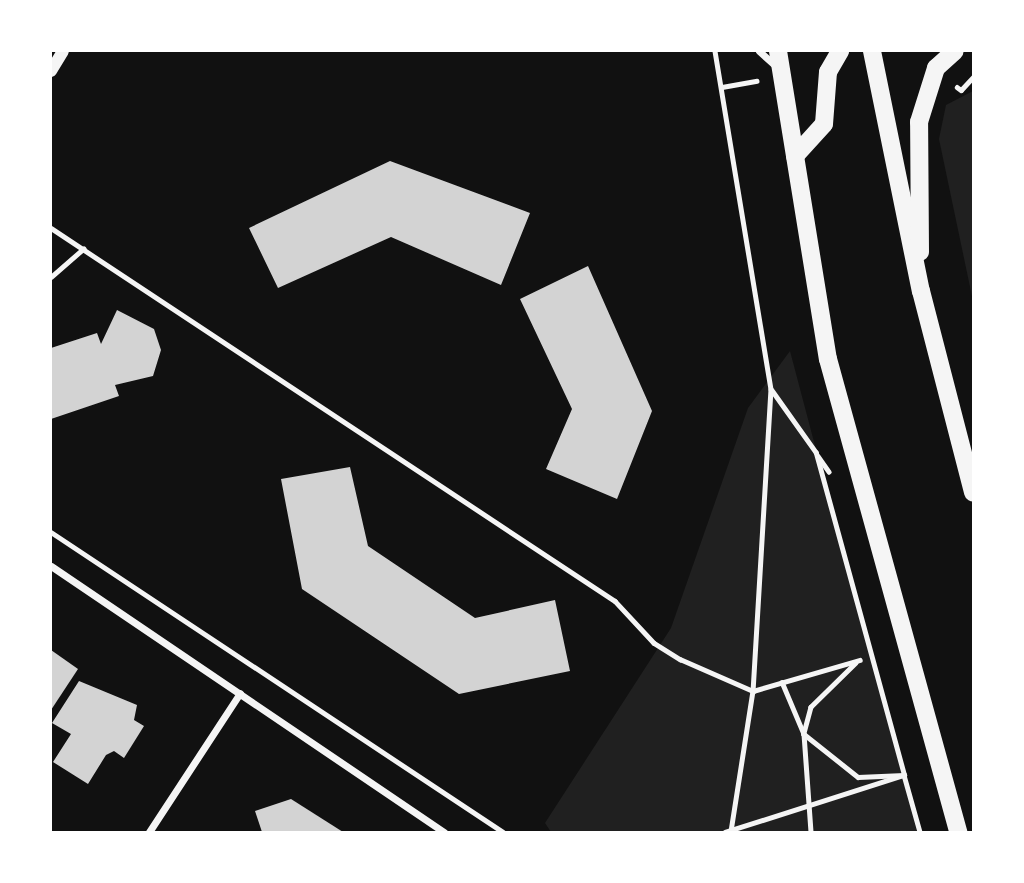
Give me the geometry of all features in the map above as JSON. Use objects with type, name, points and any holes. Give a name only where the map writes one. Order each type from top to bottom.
[{"type":"main road","points":[[778,51],[828,359],[958,832]]},
{"type":"main road","points":[[795,156],[824,124],[828,72],[840,51]]},
{"type":"main road","points":[[872,51],[921,291],[973,492]]},
{"type":"main road","points":[[921,291],[919,122],[936,68],[955,51]]},
{"type":"street","points":[[51,71],[63,51]]},
{"type":"street","points":[[759,51],[781,71]]},
{"type":"street","points":[[51,566],[444,832]]},
{"type":"street","points":[[149,832],[240,693]]},
{"type":"path","points":[[715,51],[771,389],[753,691],[732,832]]},
{"type":"path","points":[[51,228],[615,601],[654,643],[753,691],[860,660],[811,707],[804,734],[807,807],[811,832]]},
{"type":"path","points":[[51,277],[83,249]]},
{"type":"path","points":[[771,389],[816,453],[920,832]]},
{"type":"path","points":[[51,532],[503,832]]},
{"type":"path","points":[[782,682],[804,734],[858,776],[904,775]]},
{"type":"path","points":[[725,832],[732,832],[904,775]]},
{"type":"shaded area","points":[[973,91],[973,301],[939,139],[946,105]]},
{"type":"shaded area","points":[[790,351],[917,832],[551,832],[545,823],[671,628],[748,408]]},
{"type":"building","points":[[390,161],[530,213],[501,285],[391,237],[278,288],[249,228]]},
{"type":"building","points":[[588,266],[652,411],[617,499],[546,469],[572,409],[520,299]]},
{"type":"building","points":[[117,310],[154,329],[161,350],[153,376],[115,385],[119,396],[51,419],[51,348],[97,333],[101,344]]},
{"type":"building","points":[[350,467],[368,546],[475,618],[555,600],[570,671],[459,694],[302,589],[281,479]]},
{"type":"building","points":[[51,650],[78,669],[51,710]]},
{"type":"building","points":[[79,681],[137,705],[134,720],[144,726],[124,758],[114,751],[106,755],[88,784],[53,762],[71,734],[52,723]]},
{"type":"building","points":[[291,799],[343,832],[262,832],[255,811]]}]
